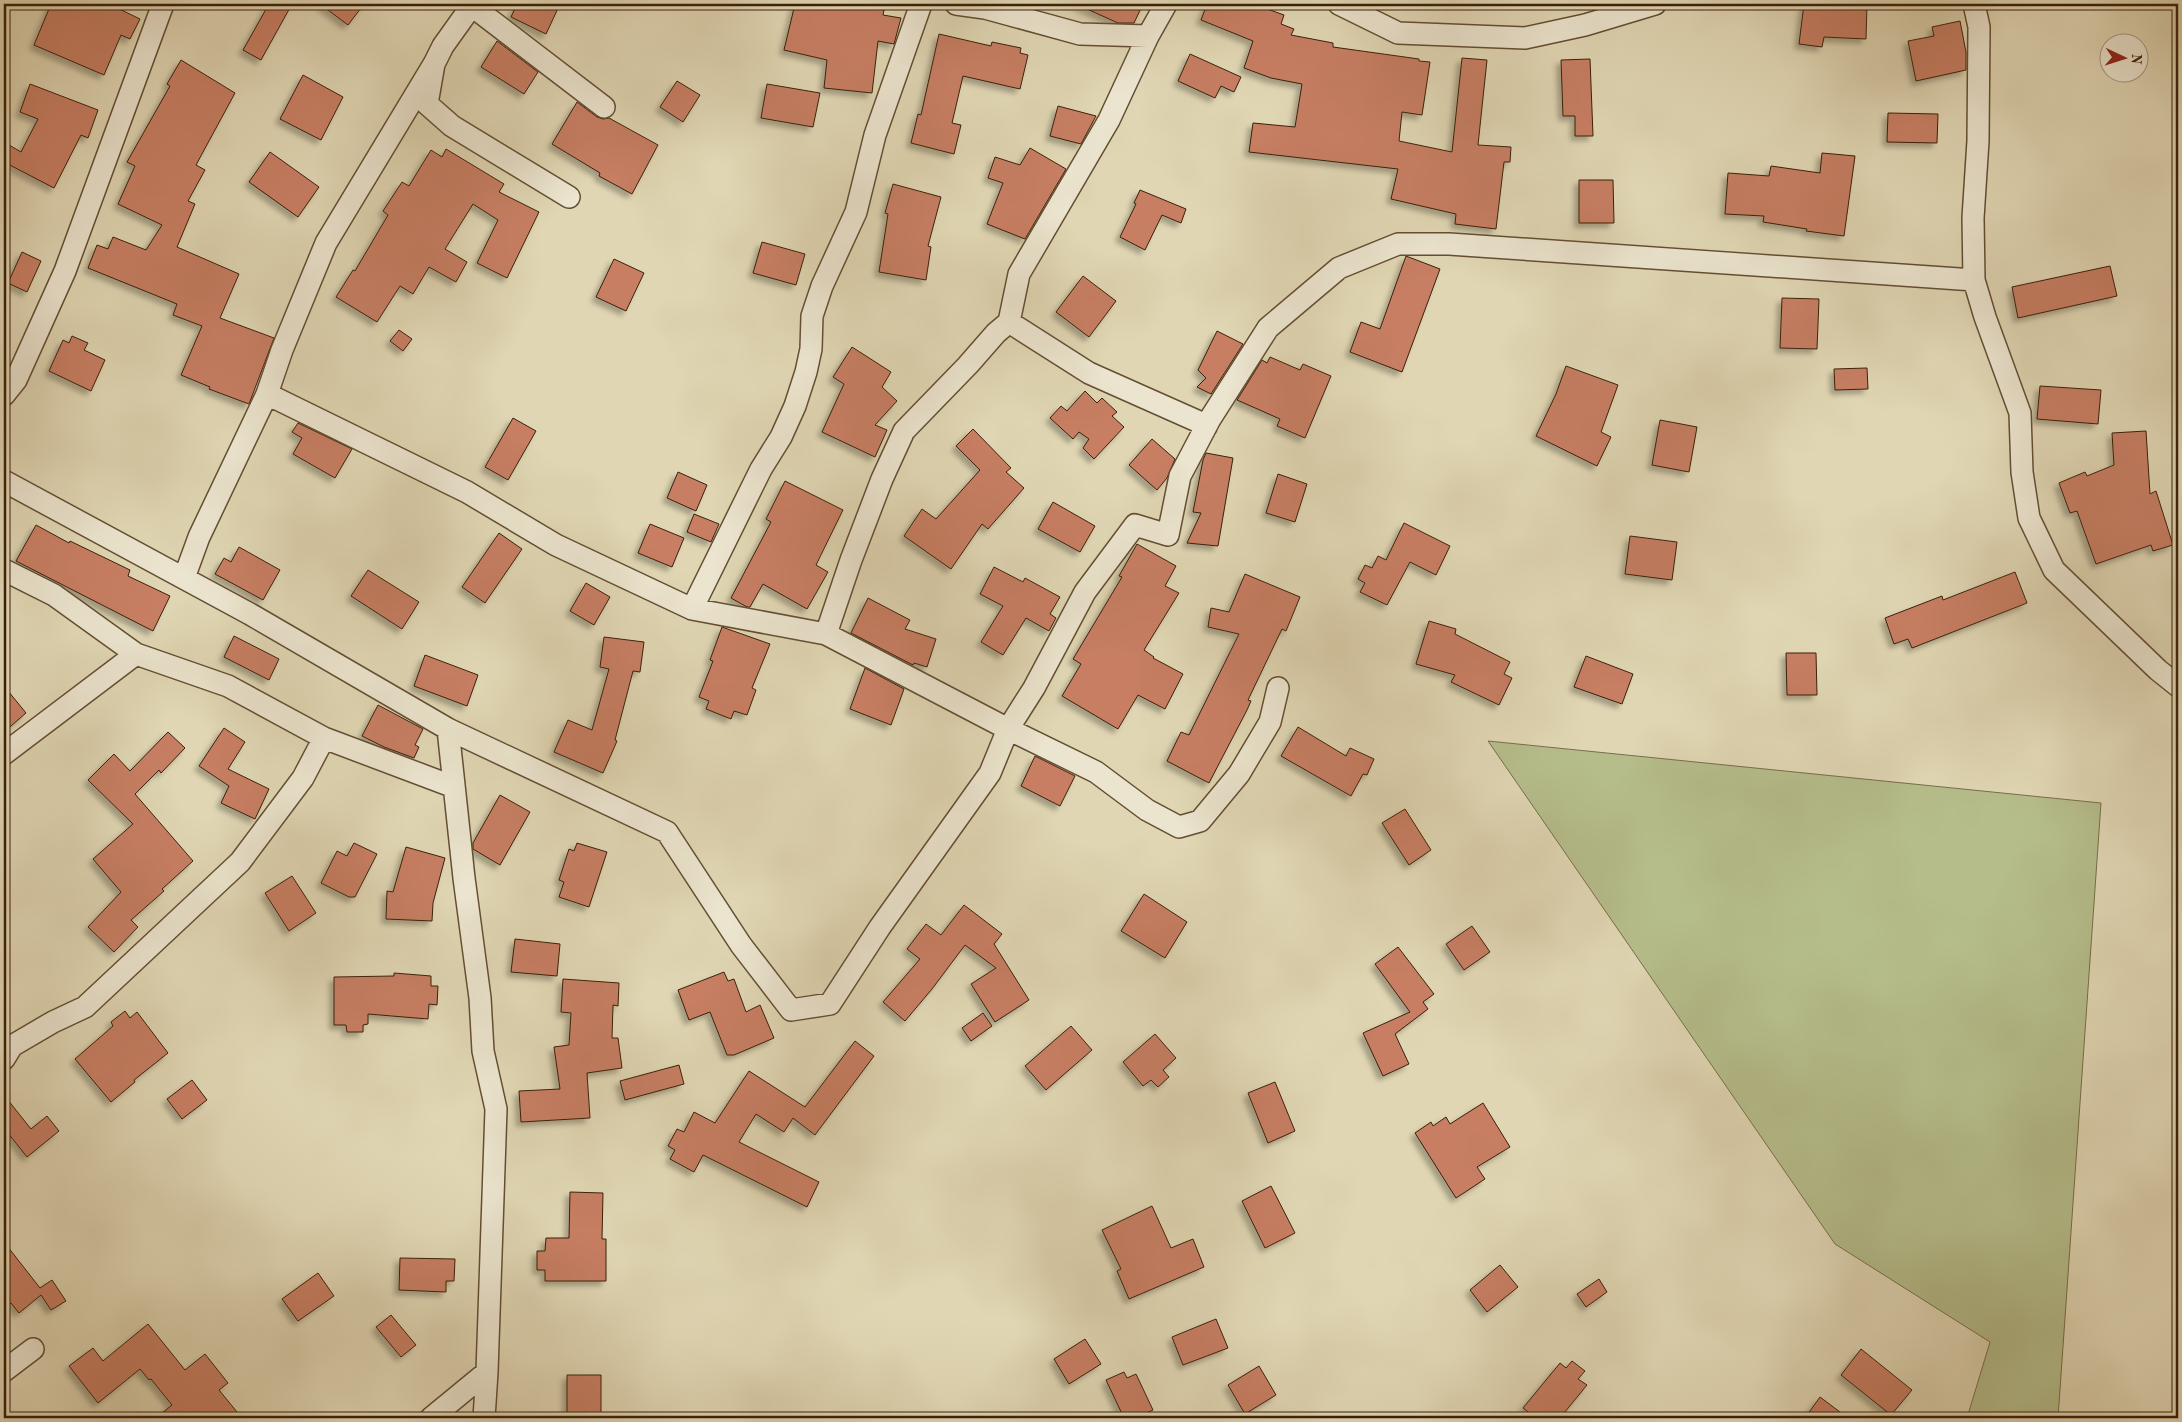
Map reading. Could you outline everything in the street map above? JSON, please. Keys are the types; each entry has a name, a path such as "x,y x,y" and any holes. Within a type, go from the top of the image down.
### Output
{"street":[{"path":"4,395 16,380 65,271 163,4"},
{"path":"692,609 761,469 781,437 795,406 811,349 812,316 822,286 856,212 875,135 920,4"},
{"path":"956,4 984,8 1080,34 1148,36"},
{"path":"826,634 872,506 904,430 968,365 996,333 1009,322 1018,274 1109,120 1148,36 1166,4"},
{"path":"1339,4 1398,33 1525,38 1585,25 1655,4"},
{"path":"1974,4 1979,27 1978,141 1973,218 1974,280 1985,317 2020,413 2022,472 2029,518 2054,570 2158,670 2178,686"},
{"path":"184,578 199,537 267,394 282,350 326,243 443,46 473,5 604,107"},
{"path":"434,64 427,104 452,126 569,198"},
{"path":"4,481 250,614 448,729 667,832 741,945 791,1010 830,1004 880,927 990,773 1008,729 1034,688 1086,592 1135,525 1168,535 1180,476 1206,427 1268,328 1339,268 1398,244 1449,244 1974,280"},
{"path":"1009,322 1089,373 1197,421 1206,427"},
{"path":"267,394 468,492 556,546 692,609 826,634 1008,729 1096,772 1147,810 1179,827 1200,821 1239,774 1270,722 1278,688"},
{"path":"4,570 54,595 136,654 228,686 324,738 454,787"},
{"path":"4,754 136,654"},
{"path":"448,729 480,998 483,1051 496,1109 484,1418"},
{"path":"4,1059 12,1046 53,1022 85,1007 240,862 303,778 324,738"},
{"path":"4,1370 33,1349"},
{"path":"431,1418 487,1372"}],"green space":[{"path":"1488,741 2101,803 2058,1418 1967,1418 1990,1342 1835,1244"}],"building":[{"path":"51,4 109,4 140,19 130,39 121,35 104,75 34,45"},
{"path":"269,4 292,4 261,60 243,50"},
{"path":"320,4 364,4 348,25"},
{"path":"517,4 560,4 546,34 511,17"},
{"path":"795,4 861,4 884,10 883,15 901,18 894,44 878,41 872,93 824,88 827,60 784,50"},
{"path":"1076,4 1143,4 1134,23 1118,23"},
{"path":"1207,4 1254,4 1284,15 1281,24 1294,29 1291,35 1333,43 1333,47 1430,62 1422,115 1402,112 1399,141 1452,152 1462,58 1487,60 1478,145 1511,147 1510,162 1504,162 1496,229 1455,224 1456,214 1391,199 1398,169 1249,152 1253,123 1295,127 1302,84 1271,78 1244,68 1253,41 1201,20"},
{"path":"1804,4 1867,4 1866,39 1824,37 1822,47 1799,44"},
{"path":"1960,21 1966,52 1966,70 1916,81 1908,41 1934,36 1932,27"},
{"path":"939,34 991,46 992,42 1021,48 1020,53 1028,55 1020,89 963,76 952,123 961,125 954,154 911,143 918,114 921,115"},
{"path":"497,41 538,72 524,94 481,67"},
{"path":"1190,54 1241,77 1234,92 1221,86 1215,98 1178,81"},
{"path":"1590,59 1593,136 1575,136 1575,116 1563,116 1561,60"},
{"path":"181,60 235,93 196,165 205,170 188,201 195,204 177,247 239,274 220,318 274,338 249,404 209,389 210,387 181,375 202,326 173,315 177,304 88,268 97,245 108,249 113,237 146,250 162,225 118,204 135,166 127,162 170,86 167,84"},
{"path":"303,75 343,97 321,140 280,119"},
{"path":"677,81 700,95 683,122 660,107"},
{"path":"30,84 98,110 88,138 81,135 54,188 4,162 4,142 21,152 38,119 20,112"},
{"path":"767,84 820,93 813,127 761,118"},
{"path":"577,102 597,117 609,118 658,145 632,194 599,176 600,173 552,144"},
{"path":"1058,106 1096,116 1081,144 1050,136"},
{"path":"1888,113 1938,114 1937,143 1887,142"},
{"path":"1030,148 1066,169 1025,239 987,224 1003,183 988,178 995,157 1020,165"},
{"path":"446,149 504,184 499,192 539,212 507,278 477,263 498,220 473,204 445,249 467,262 456,282 429,267 413,294 400,286 377,322 336,297 353,270 355,271 388,215 383,211 402,182 409,186 431,150 442,157"},
{"path":"270,152 319,187 298,217 249,182"},
{"path":"1822,153 1855,156 1844,236 1806,231 1807,229 1763,222 1764,216 1725,214 1728,173 1769,176 1771,166 1820,173"},
{"path":"1579,180 1613,180 1614,223 1579,223"},
{"path":"893,184 941,197 928,246 931,247 926,280 879,272 888,214 885,213"},
{"path":"1140,190 1186,209 1181,223 1162,215 1145,250 1120,237 1136,204 1134,203"},
{"path":"762,242 805,254 796,285 753,273"},
{"path":"22,252 41,261 27,292 8,283"},
{"path":"1406,256 1440,269 1402,372 1350,352 1361,322 1380,329"},
{"path":"614,259 644,273 626,311 596,297"},
{"path":"2110,266 2117,296 2018,318 2012,287"},
{"path":"1083,276 1116,301 1089,337 1056,312"},
{"path":"1782,298 1819,299 1817,349 1780,348"},
{"path":"399,330 412,339 403,351 390,341"},
{"path":"1217,331 1243,344 1211,394 1197,387 1206,378 1198,370"},
{"path":"72,336 88,343 84,350 105,360 91,391 49,371 63,340 69,343"},
{"path":"852,347 891,372 882,387 897,401 875,425 887,430 875,457 822,432 844,384 833,377"},
{"path":"1270,357 1300,370 1303,364 1331,376 1305,438 1277,426 1280,419 1237,400 1262,360 1267,363"},
{"path":"1566,366 1618,385 1601,432 1611,437 1597,466 1536,436 1556,394"},
{"path":"1867,368 1868,389 1835,390 1834,369"},
{"path":"2040,386 2101,390 2098,424 2037,419"},
{"path":"1085,391 1097,403 1102,398 1117,412 1112,416 1124,427 1094,459 1083,448 1089,439 1079,432 1073,439 1050,418 1061,406 1067,411"},
{"path":"513,418 536,431 508,480 485,467"},
{"path":"1660,420 1697,427 1689,472 1652,465"},
{"path":"298,423 352,449 335,478 293,454 302,438 292,432"},
{"path":"973,429 1011,468 1006,472 1024,488 988,529 982,524 951,569 904,536 922,509 936,519 980,470 956,446"},
{"path":"2146,431 2150,494 2156,491 2173,545 2153,551 2151,545 2096,564 2077,511 2070,513 2059,483 2085,472 2087,476 2114,465 2112,433"},
{"path":"1152,439 1175,459 1167,478 1157,490 1129,465"},
{"path":"1206,453 1233,458 1218,546 1187,543 1201,513 1193,512"},
{"path":"678,472 707,485 696,511 667,498"},
{"path":"1278,474 1307,484 1295,522 1266,513"},
{"path":"785,481 843,510 816,565 828,572 807,609 763,584 750,607 747,607 731,598 771,522 766,519"},
{"path":"1053,502 1095,526 1080,552 1038,529"},
{"path":"694,514 719,524 711,542 687,532"},
{"path":"1404,523 1450,546 1436,575 1410,562 1387,605 1360,592 1365,583 1358,579 1365,565 1372,568 1378,556 1386,560"},
{"path":"650,524 684,538 672,567 638,553"},
{"path":"36,525 69,543 70,541 130,570 128,576 170,596 153,631 16,561"},
{"path":"499,533 522,549 485,603 462,587"},
{"path":"1630,536 1677,542 1672,580 1625,574"},
{"path":"1137,544 1176,566 1165,586 1179,593 1144,650 1153,658 1183,674 1165,709 1138,695 1118,729 1062,696 1081,664 1073,659 1122,577 1119,576"},
{"path":"239,547 280,570 263,600 215,574 224,558 231,562"},
{"path":"994,567 1023,582 1025,578 1060,597 1050,614 1056,618 1049,631 1026,618 1003,655 981,642 1003,606 980,594"},
{"path":"368,570 419,602 402,629 351,596"},
{"path":"2015,572 2027,603 1912,648 1908,639 1894,644 1885,618 1942,596 1943,600"},
{"path":"1245,574 1300,597 1286,631 1282,629 1248,700 1251,701 1247,710 1209,783 1167,761 1181,732 1189,735 1239,634 1208,627 1211,608 1229,612"},
{"path":"586,583 610,597 594,625 570,611"},
{"path":"868,598 910,620 905,629 936,639 927,667 914,663 913,665 851,633"},
{"path":"1429,621 1456,629 1455,634 1510,662 1504,674 1512,678 1499,705 1451,682 1455,675 1416,664"},
{"path":"722,627 770,644 752,688 756,690 747,715 734,711 731,719 706,709 709,701 699,697 713,661 710,660"},
{"path":"234,636 279,659 269,680 224,657"},
{"path":"604,637 644,642 640,672 633,671 615,740 617,741 603,773 554,752 568,720 592,730 609,669 600,667"},
{"path":"1786,653 1816,653 1817,695 1787,695"},
{"path":"425,655 478,675 467,706 414,686"},
{"path":"1586,656 1633,674 1622,704 1574,687"},
{"path":"865,668 904,689 891,725 850,709"},
{"path":"4,686 26,713 4,732"},
{"path":"378,705 423,729 415,745 419,747 414,758 384,747 362,736"},
{"path":"1298,727 1346,756 1350,748 1374,759 1367,775 1363,774 1351,796 1281,756"},
{"path":"224,728 245,742 228,769 269,789 255,819 221,803 229,786 199,766"},
{"path":"168,732 185,748 161,773 159,770 135,794 193,861 162,889 164,891 131,920 138,927 114,952 88,927 121,892 93,859 133,824 88,780 114,754 130,771"},
{"path":"1035,756 1075,776 1060,806 1021,786"},
{"path":"500,795 530,812 500,865 473,849 473,843"},
{"path":"1405,809 1431,850 1409,865 1382,823"},
{"path":"354,843 377,854 355,897 349,897 321,883 337,851 347,856"},
{"path":"577,843 607,852 589,907 559,897 564,882 559,880 569,849 574,851"},
{"path":"406,847 445,858 433,903 432,921 386,919 387,891 393,892"},
{"path":"292,876 316,913 289,931 265,893"},
{"path":"1144,894 1187,922 1165,958 1121,931"},
{"path":"964,905 1002,934 994,944 1029,1000 995,1022 971,984 996,968 965,945 905,1021 883,1002 920,959 907,949 926,924 941,935"},
{"path":"1472,926 1490,952 1464,970 1446,944"},
{"path":"515,939 560,944 557,976 511,972"},
{"path":"1398,947 1434,994 1423,1002 1428,1009 1395,1034 1409,1064 1383,1076 1363,1033 1410,1012 1375,964"},
{"path":"724,972 728,981 734,979 746,1012 760,1005 774,1038 734,1055 727,1055 710,1012 689,1020 678,990"},
{"path":"394,973 431,976 431,986 438,986 437,1005 429,1004 428,1019 368,1014 368,1024 363,1025 363,1032 347,1032 346,1025 334,1025 334,977 394,976"},
{"path":"563,979 619,983 618,1006 613,1005 612,1038 618,1038 622,1068 587,1073 590,1118 521,1122 519,1091 560,1089 554,1047 569,1045 571,1013 561,1012"},
{"path":"125,1011 130,1018 137,1012 168,1053 134,1080 135,1082 111,1102 75,1059 113,1026 111,1022"},
{"path":"983,1013 992,1026 971,1041 962,1028"},
{"path":"1071,1026 1092,1050 1046,1090 1025,1066"},
{"path":"1155,1034 1176,1058 1163,1070 1169,1077 1158,1087 1151,1080 1143,1086 1123,1062"},
{"path":"855,1041 874,1056 815,1135 793,1118 784,1132 756,1114 739,1142 819,1182 807,1207 703,1155 694,1172 670,1159 675,1150 668,1146 677,1129 684,1132 694,1112 715,1123 749,1071 805,1107"},
{"path":"679,1065 684,1084 625,1100 620,1081"},
{"path":"192,1080 207,1100 182,1119 167,1099"},
{"path":"1275,1082 1295,1131 1268,1143 1248,1093"},
{"path":"4,1095 31,1129 47,1116 59,1131 27,1157 4,1128"},
{"path":"1483,1103 1510,1147 1477,1167 1485,1179 1456,1198 1415,1133 1431,1122 1433,1126 1446,1117 1450,1124"},
{"path":"1271,1186 1295,1233 1265,1248 1242,1201"},
{"path":"570,1192 603,1193 602,1239 606,1239 606,1281 545,1281 545,1270 537,1270 537,1251 545,1251 546,1238 569,1238"},
{"path":"1152,1206 1171,1248 1193,1239 1204,1267 1129,1299 1117,1271 1121,1269 1102,1230"},
{"path":"4,1242 40,1288 52,1280 66,1301 51,1310 41,1295 19,1313 11,1303 4,1309"},
{"path":"400,1258 455,1259 454,1281 446,1281 446,1292 399,1290"},
{"path":"1500,1265 1518,1287 1487,1312 1470,1290"},
{"path":"318,1273 334,1296 298,1321 282,1299"},
{"path":"1599,1279 1607,1292 1586,1307 1577,1294"},
{"path":"391,1315 416,1345 401,1357 376,1327"},
{"path":"1216,1319 1228,1348 1183,1365 1172,1337"},
{"path":"148,1324 185,1370 205,1354 228,1383 219,1390 242,1418 156,1418 172,1405 151,1379 149,1380 140,1369 98,1403 69,1366 93,1348 103,1361"},
{"path":"1085,1339 1101,1364 1069,1384 1054,1359"},
{"path":"1861,1349 1912,1390 1891,1415 1841,1375"},
{"path":"1572,1361 1585,1371 1578,1379 1587,1385 1560,1418 1536,1418 1523,1408 1560,1363 1566,1368"},
{"path":"1259,1366 1276,1395 1245,1414 1228,1385"},
{"path":"1124,1372 1127,1378 1136,1374 1153,1410 1136,1418 1124,1418 1106,1380"},
{"path":"567,1375 601,1375 601,1418 567,1418"},
{"path":"1820,1397 1848,1418 1805,1418"}]}
